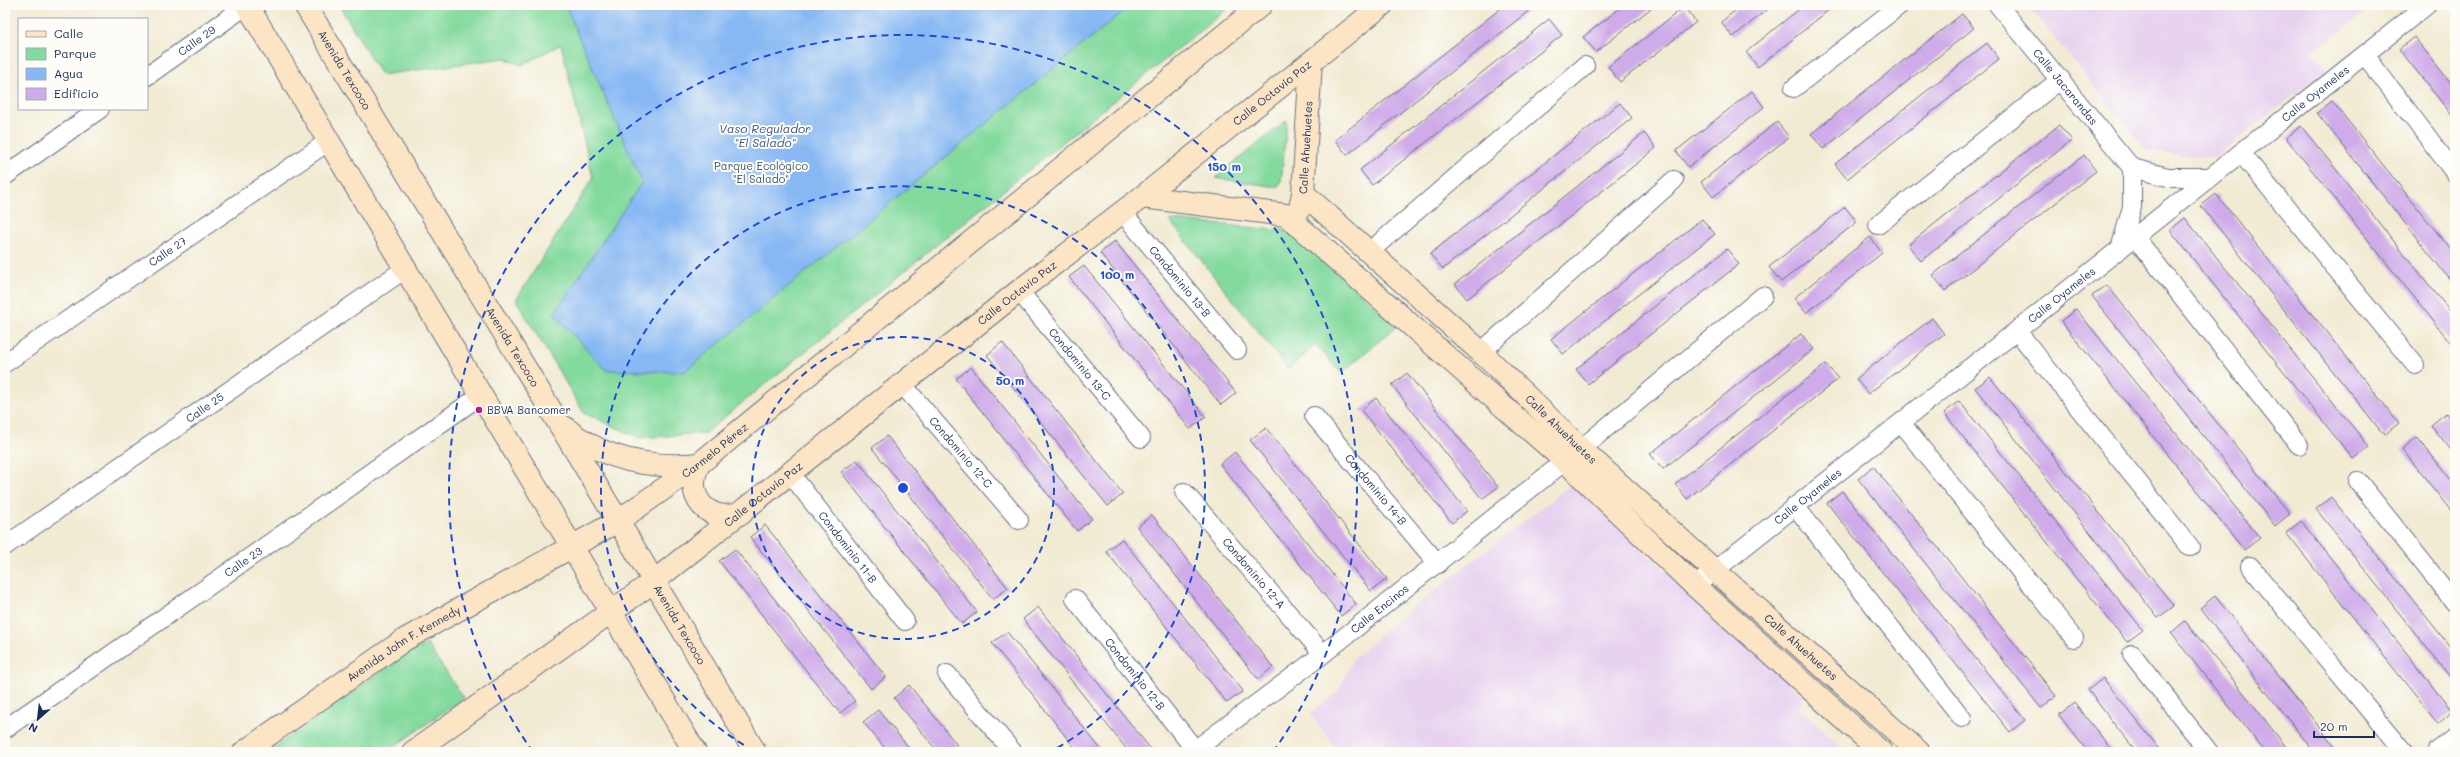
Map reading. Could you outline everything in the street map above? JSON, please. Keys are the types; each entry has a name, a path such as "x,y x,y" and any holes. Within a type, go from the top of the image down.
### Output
{"street":[{"path":"247,5 612,613 690,750"},
{"name":"Calle 29","path":"148,75 247,5"},
{"name":"Avenida Texcoco","path":"305,5 618,521 755,752"},
{"name":"Carmelo Pérez","path":"571,547 618,521 700,464 1260,5"},
{"name":"Calle Octavio Paz","path":"653,582 742,513 1019,291 1122,213 1382,5"},
{"path":"1794,88 1900,5"},
{"name":"Calle Jacarandas","path":"1998,5 2061,79 2132,168"},
{"name":"Calle Oyameles","path":"1695,586 2427,5"},
{"path":"2365,55 2455,173"},
{"name":"Calle Ahuehuetes","path":"1311,62 1303,193 1481,352 1573,455 1695,586 1881,752"},
{"path":"1369,252 1585,66"},
{"path":"1878,225 2061,79"},
{"path":"5,176 99,110"},
{"name":"Calle 27","path":"5,363 330,141"},
{"path":"2241,153 2415,364"},
{"path":"2120,249 2132,207 2132,168 2168,177 2210,177"},
{"path":"1481,352 1674,180"},
{"path":"1142,197 1286,215 1298,210 1303,193"},
{"name":"Condominio 13-B","path":"1122,213 1237,350"},
{"name":"Calle Ahuehuetes","path":"1286,215 1573,455 1714,570 1919,752"},
{"path":"2135,237 2299,445"},
{"name":"Calle 25","path":"5,546 405,269"},
{"name":"Condominio 13-C","path":"1019,291 1141,438"},
{"name":"Calle Encinos","path":"1195,751 1438,564 1573,455 1763,296"},
{"path":"2017,331 2190,547"},
{"name":"Condominio 12-C","path":"902,384 1019,520"},
{"name":"Calle 23","path":"5,729 481,394"},
{"name":"Condominio 14-B","path":"1314,416 1438,564"},
{"path":"556,420 585,442 617,457 658,466 700,464 694,480 696,496 700,503 715,515 733,516 742,513"},
{"path":"1901,423 2074,638"},
{"name":"Condominio 11-B","path":"790,473 905,622"},
{"path":"2358,481 2455,603"},
{"name":"Condominio 12-A","path":"1184,492 1323,654"},
{"path":"1795,506 1962,718"},
{"name":"Avenida John F. Kennedy","path":"244,752 404,640 571,547"},
{"path":"2250,566 2404,752"},
{"path":"413,752 612,613 653,582"},
{"name":"Condominio 12-B","path":"1075,599 1195,751"},
{"path":"2132,654 2209,752"},
{"path":"947,674 1013,752"},
{"path":"2436,752 2455,737"}],"shaded area":[{"path":"2028,5 2375,5 2313,52 2327,69 2214,158 2147,151"},
{"path":"1572,484 1804,697 1799,708 1846,752 1340,752 1310,714 1338,692 1354,658 1401,617"}],"green space":[{"name":"Vaso Regulador \"El Salado\"","path":"339,5 1232,5 705,433 640,438 584,413 516,300 593,178 561,44 522,65 504,58 381,75"},
{"path":"1287,120 1281,183 1277,187 1215,178"},
{"path":"1169,220 1291,231 1397,326 1341,373 1316,345 1288,369"},
{"path":"427,644 464,698 386,752 268,752 407,653"}],"water":[{"name":"Vaso Regulador \"El Salado\"","path":"565,5 1131,5 684,372 606,370 554,314 642,182"}],"building":[{"path":"1505,5 1536,5 1347,155 1335,140"},
{"path":"1624,5 1655,5 1596,52 1583,37"},
{"path":"1742,5 1773,5 1733,37 1721,22"},
{"path":"1804,5 1835,5 1758,67 1746,52"},
{"path":"1684,7 1696,22 1620,82 1608,67"},
{"path":"1962,14 1974,28 1823,149 1811,134"},
{"path":"1549,19 1562,35 1372,185 1360,170"},
{"path":"2414,37 2455,88 2455,119 2399,49"},
{"path":"1987,43 1999,59 1847,179 1835,164"},
{"path":"1752,91 1764,107 1688,167 1676,151"},
{"path":"2332,101 2455,255 2455,286 2317,113"},
{"path":"1620,103 1632,118 1443,269 1430,254"},
{"path":"1777,122 1789,137 1713,197 1701,182"},
{"path":"2059,125 2072,140 1921,261 1908,245"},
{"path":"2301,126 2455,317 2455,348 2286,138"},
{"path":"1644,133 1656,148 1467,299 1455,284"},
{"path":"2084,155 2096,171 1945,291 1933,275"},
{"path":"2216,194 2399,423 2384,435 2201,206"},
{"path":"1845,207 1857,222 1781,282 1769,267"},
{"path":"2185,218 2369,447 2353,459 2170,230"},
{"path":"1702,219 1715,234 1563,354 1551,339"},
{"path":"1870,237 1882,253 1806,313 1794,298"},
{"path":"1115,241 1236,393 1221,405 1100,253"},
{"path":"1727,249 1739,264 1588,384 1576,369"},
{"path":"1084,266 1206,417 1190,429 1069,277"},
{"path":"2107,285 2290,514 2275,526 2092,296"},
{"path":"2076,309 2260,538 2244,550 2061,321"},
{"path":"1932,318 1944,334 1868,394 1856,379"},
{"path":"1801,334 1814,349 1663,469 1650,454"},
{"path":"1002,342 1123,494 1108,506 987,355"},
{"path":"1826,364 1838,379 1687,499 1675,484"},
{"path":"971,367 1092,519 1077,531 956,379"},
{"path":"1407,373 1498,487 1482,499 1392,385"},
{"path":"1990,377 2174,606 2158,618 1975,388"},
{"path":"1376,398 1467,511 1452,523 1361,410"},
{"path":"1959,401 2143,630 2127,642 1944,413"},
{"path":"2446,413 2455,424 2455,455 2431,425"},
{"path":"1266,428 1387,579 1371,591 1250,440"},
{"path":"887,436 1008,588 993,599 872,448"},
{"path":"2417,437 2455,485 2455,516 2402,449"},
{"path":"1235,452 1356,604 1341,616 1220,464"},
{"path":"857,460 977,612 962,624 841,472"},
{"path":"1873,466 2056,696 2041,708 1858,479"},
{"path":"1842,491 2025,720 2010,732 1827,503"},
{"path":"2331,497 2455,653 2455,683 2316,509"},
{"path":"1152,515 1273,667 1258,679 1137,527"},
{"path":"2301,521 2453,711 2438,724 2286,533"},
{"path":"765,525 886,677 871,689 750,537"},
{"path":"1122,539 1243,691 1227,703 1106,551"},
{"path":"735,549 855,701 840,713 719,561"},
{"path":"2215,596 2339,752 2314,752 2200,608"},
{"path":"1038,607 1153,752 1129,752 1083,695 1023,619"},
{"path":"2185,621 2290,752 2265,752 2171,633"},
{"path":"1007,632 1103,752 1078,752 992,643"},
{"path":"2103,678 2162,752 2137,752 2118,729 2088,690"},
{"path":"909,685 962,752 938,752 894,698"},
{"path":"2074,703 2113,752 2088,752 2059,715"},
{"path":"878,710 912,752 888,752 863,722"}],"place":[{"name":"BBVA Bancomer","path":"479,410"}],"park label":[{"name":"Parque Ecológico \"El Salado\"","path":"761,172"}]}
